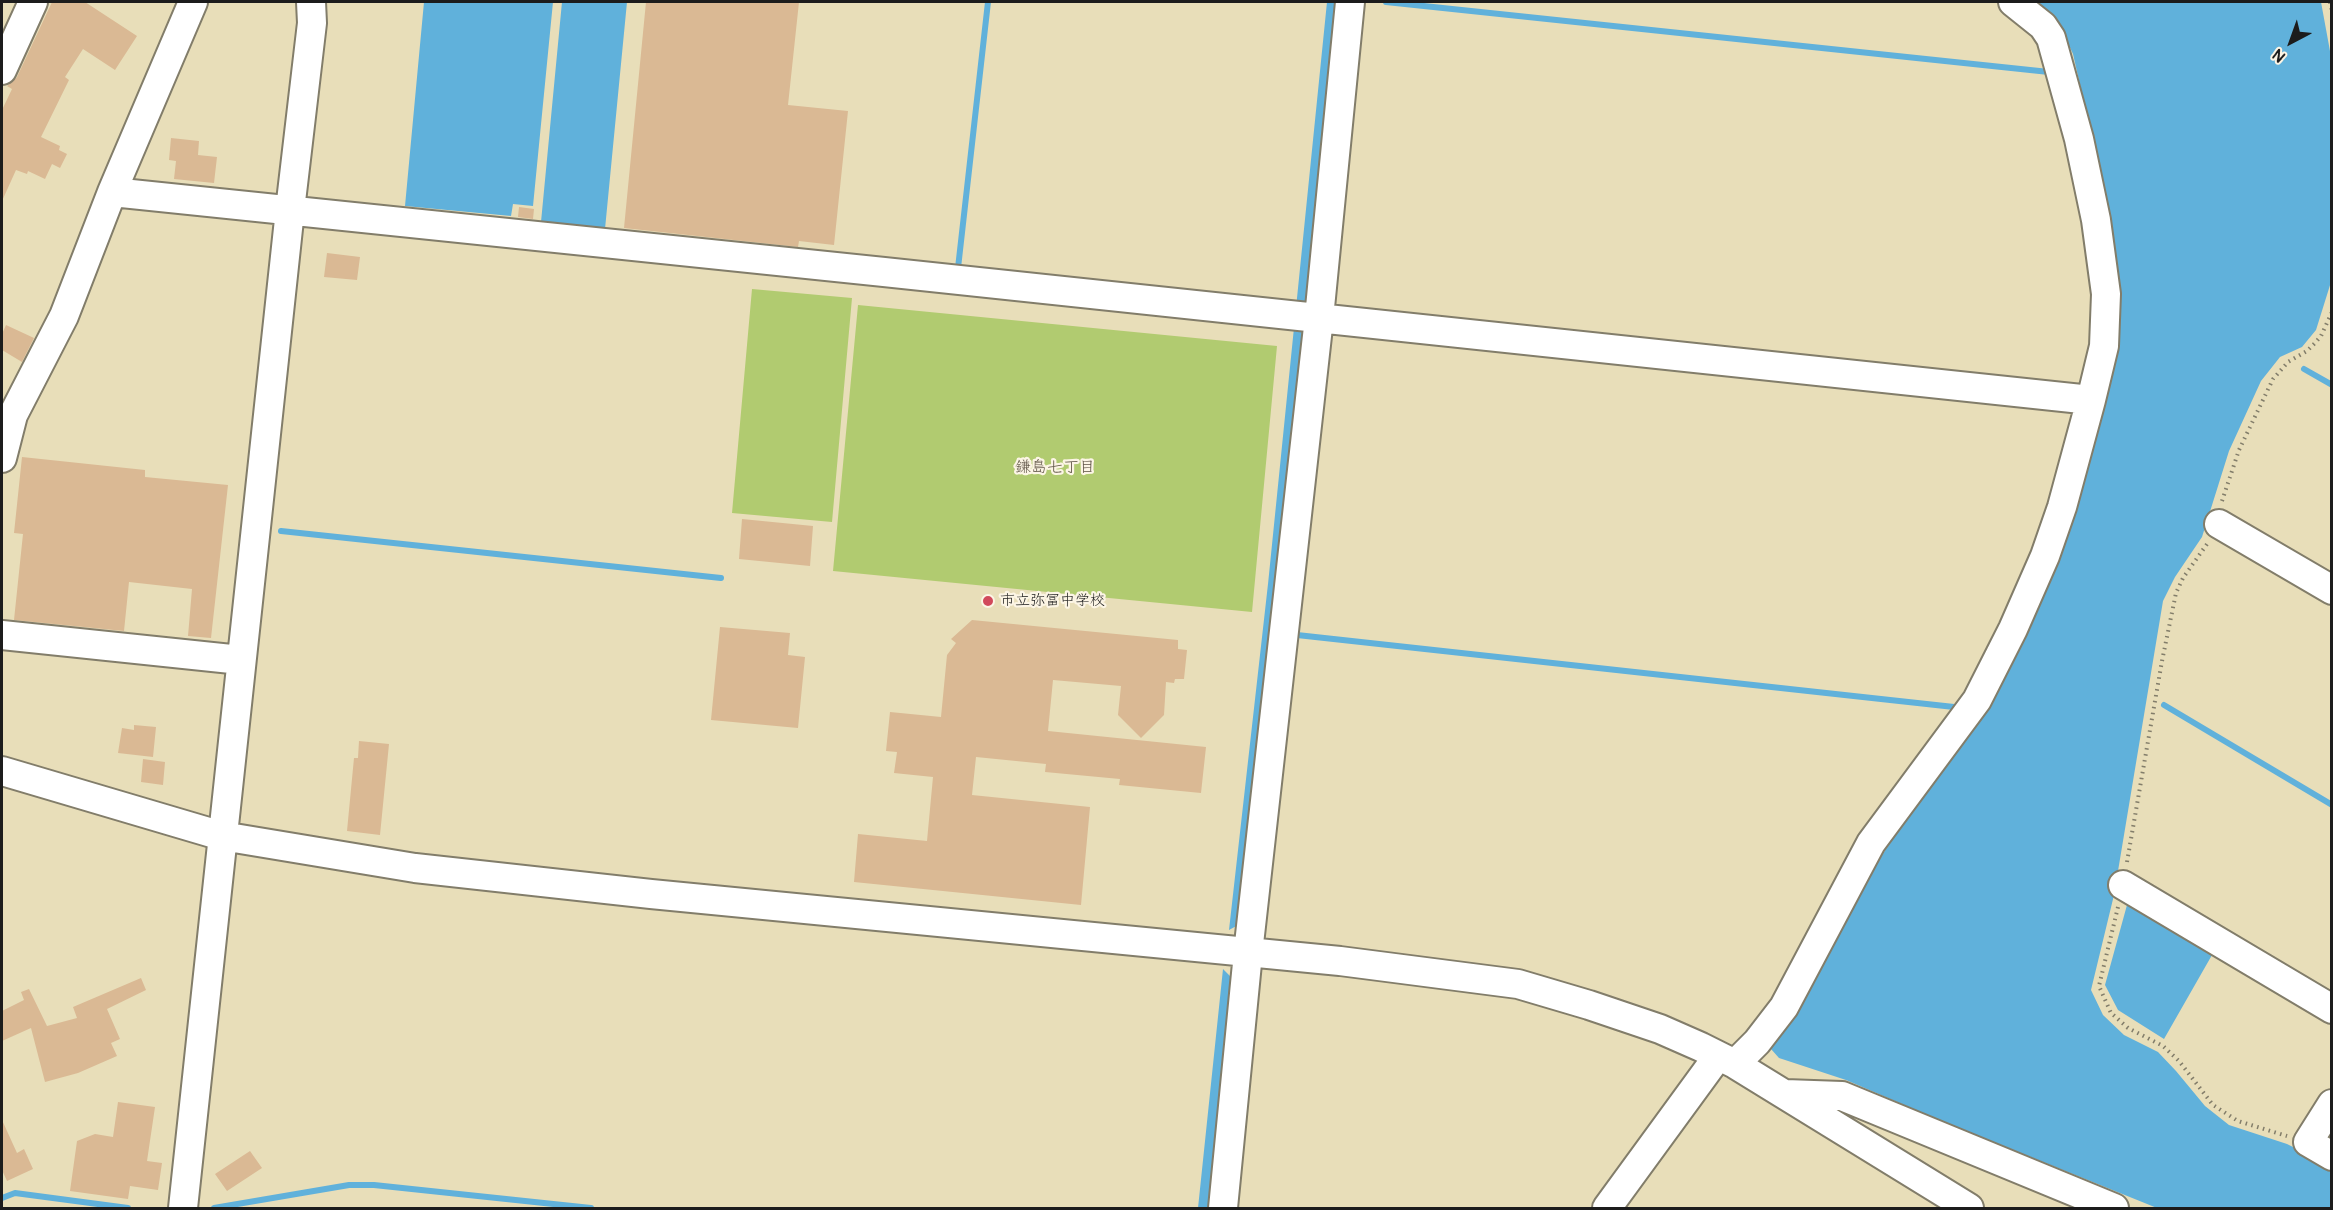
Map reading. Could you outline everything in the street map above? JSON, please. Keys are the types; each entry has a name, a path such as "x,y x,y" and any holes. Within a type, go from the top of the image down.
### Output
{"street":[{"path":"2,459 13,415 64,316 112,192 193,2"},
{"path":"183,1209 312,23 311,2"},
{"path":"1223,1209 1306,317 1350,2"},
{"path":"1607,1209 1727,1060 1757,1042 1784,1007 1871,843 1977,700 2013,629 2045,556 2062,507 2104,346 2106,294 2093,208 2079,139 2051,38 2043,26 2013,2"},
{"path":"2,70 22,6"},
{"path":"112,192 2091,400"},
{"path":"2218,524 2331,590"},
{"path":"2,635 241,660"},
{"path":"2,771 222,836 427,869 651,894 1340,961 1518,984 1660,1029 1727,1060 1969,1209"},
{"path":"2123,885 2331,1008"},
{"path":"1783,1094 1842,1096 2114,1209"},
{"path":"2320,1149 2331,1104"}],"path":[{"path":"2330,2 2331,11"},
{"path":"2320,1149 2238,1121 2213,1105 2179,1061 2163,1046 2128,1028 2111,1013 2099,986 2123,885 2176,593 2183,578 2218,524 2219,508 2239,450 2273,379 2288,362 2307,351 2315,343 2321,336 2331,312"}],"green space":[{"path":"752,289 852,298 832,522 732,513"},
{"path":"858,305 1277,346 1252,612 833,571"}],"water":[{"path":"424,2 553,2 533,206 513,204 511,216 405,206"},
{"path":"562,2 627,2 605,229 541,222"},
{"path":"1327,2 1341,2 1240,924 1229,930 1268,584"},
{"path":"2033,2 2321,2 2332,62 2331,282 2316,330 2302,347 2280,357 2261,381 2229,451 2202,537 2175,577 2163,601 2114,895 2091,990 2103,1015 2124,1035 2158,1052 2205,1106 2229,1125 2287,1144 2331,1166 2331,1208 2157,1208 1846,1080 1779,1058 1771,1049 1810,987 1861,888 1909,813 1993,697 2056,566 2095,438 2117,353 2117,265 2073,54 2065,37"},
{"path":"2127,905 2212,955 2164,1039 2118,1010 2105,985"},
{"path":"1223,969 1235,981 1211,1208 1198,1208"}],"building":[{"path":"52,2 85,2 137,36 115,70 83,49 65,77 69,80 41,137 60,146 59,150 67,154 60,168 52,164 45,179 28,171 27,174 16,170 2,201 2,110 12,89 7,86 17,77"},
{"path":"646,2 799,2 788,105 848,111 834,245 799,241 798,247 624,228"},
{"path":"171,138 199,141 198,155 217,157 214,183 174,179 176,161 169,160"},
{"path":"519,207 534,209 533,219 518,217"},
{"path":"327,253 360,257 357,280 324,277"},
{"path":"6,325 34,338 22,362 2,350 2,334"},
{"path":"22,457 145,470 145,477 228,485 211,638 188,636 192,589 129,582 124,631 14,620 23,534 14,533"},
{"path":"742,519 813,526 810,566 739,559"},
{"path":"972,620 1178,640 1178,649 1187,650 1184,679 1175,679 1174,683 1166,682 1164,715 1141,738 1118,715 1121,686 1053,680 1048,731 1206,747 1201,793 1119,785 1120,779 1045,772 1046,764 976,757 972,795 1090,807 1081,905 854,882 858,834 927,841 933,777 894,773 897,752 886,751 890,712 941,717 947,655 956,643 951,639"},
{"path":"720,627 790,633 788,655 805,657 798,728 711,720"},
{"path":"134,725 156,727 153,757 118,753 122,728 134,730"},
{"path":"359,741 389,744 380,835 347,831 354,758 358,758"},
{"path":"143,759 165,762 163,785 141,782"},
{"path":"141,978 146,990 107,1009 120,1039 111,1043 117,1056 78,1073 45,1082 31,1028 2,1041 2,1011 24,1000 21,992 29,989 47,1026 77,1018 73,1007"},
{"path":"118,1102 155,1107 147,1161 162,1163 158,1190 130,1186 128,1199 70,1191 77,1141 95,1134 113,1137"},
{"path":"2,1120 17,1153 24,1149 33,1169 7,1181 2,1170"},
{"path":"250,1151 262,1168 227,1191 215,1174"}],"waterway":[{"path":"958,268 988,2"},
{"path":"1386,2 2049,72"},
{"path":"2304,369 2332,385"},
{"path":"281,531 721,578"},
{"path":"1297,635 1954,707 1957,712"},
{"path":"2164,705 2332,805"},
{"path":"214,1208 349,1185 374,1185 591,1208"},
{"path":"2,1198 15,1193 128,1208"}],"place":[{"name":"市立弥冨中学校","path":"988,601"}],"district":[{"name":"鎌島七丁目","path":"1055,468"}]}
